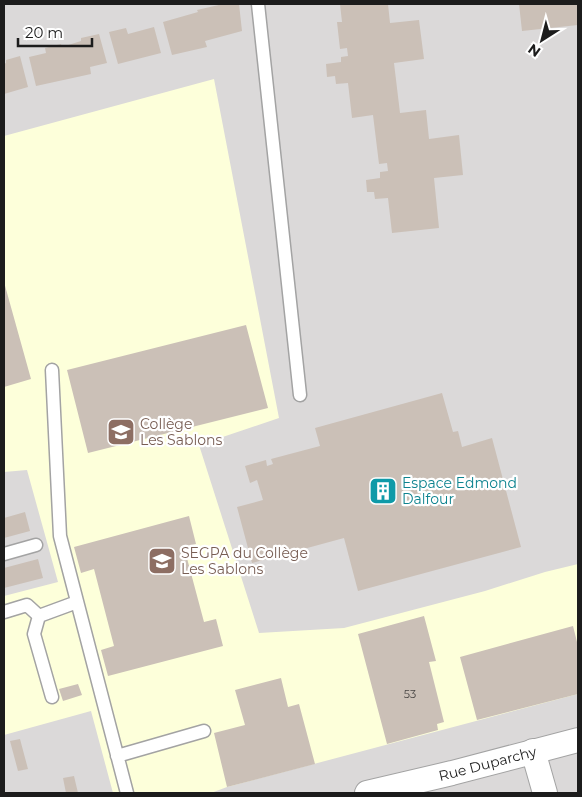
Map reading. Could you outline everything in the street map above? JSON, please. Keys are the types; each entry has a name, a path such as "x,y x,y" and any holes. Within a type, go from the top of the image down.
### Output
{"street":[{"name":"Rue Duparchy","path":"367,793 578,740"},
{"path":"533,751 545,793"}],"lane":[{"path":"258,4 300,395"},
{"path":"52,370 60,536 127,793"},
{"path":"4,554 36,545"},
{"path":"39,616 78,602"},
{"path":"4,612 27,605 39,616"},
{"path":"39,616 34,634 52,697"},
{"path":"117,756 204,731"}],"shaded area":[{"path":"4,4 578,4 578,793 4,793"},
{"name":"Collège Les Sablons","path":"214,79 279,418 199,445 259,633 344,628 485,591 545,572 578,564 578,694 227,787 211,793 113,793 91,711 4,735 4,596 58,582 27,470 4,472 4,136"}],"building":[{"path":"223,4 239,4 242,31 205,41 207,47 172,55 163,22 198,12 197,10"},
{"path":"340,4 388,4 390,23 419,20 424,59 394,63 400,113 426,110 429,139 459,135 463,175 434,178 439,228 392,233 388,198 375,199 374,192 367,192 366,180 380,178 380,172 388,171 387,163 379,164 373,115 352,118 348,83 336,84 335,76 327,77 326,64 341,62 341,57 348,56 347,48 340,49 337,22 342,22"},
{"path":"519,4 578,4 578,25 522,31"},
{"path":"154,27 161,53 118,64 109,32 126,28 128,34"},
{"path":"99,34 107,63 90,67 91,74 36,86 29,57 46,53 45,48 61,44 62,47 81,41 81,38"},
{"path":"20,56 28,87 4,94 4,64 6,60"},
{"path":"4,282 31,379 4,387"},
{"path":"246,325 268,408 88,453 67,370"},
{"name":"Espace Edmond Dalfour","path":"442,393 453,432 458,431 462,447 492,438 521,547 358,591 344,538 252,563 237,507 263,500 257,480 250,483 245,466 266,460 267,466 273,464 271,459 320,446 315,428"},
{"path":"25,512 30,531 4,538 4,518"},
{"path":"189,516 196,544 184,547 204,622 216,619 223,646 108,676 101,650 114,646 94,569 81,573 74,547"},
{"path":"38,559 43,578 4,588 4,568"},
{"path":"424,616 436,661 429,662 444,722 437,724 438,730 387,744 358,634"},
{"path":"573,626 578,646 578,694 477,720 460,657"},
{"path":"281,678 288,707 299,704 315,764 227,787 214,733 245,725 235,690"},
{"path":"78,684 82,695 63,701 59,689"},
{"path":"20,739 28,769 18,771 10,741"},
{"path":"74,776 78,793 66,793 63,778"}],"place":[{"name":"Collège Les Sablons","path":"121,432"},
{"name":"Espace Edmond Dalfour","path":"383,491"},
{"name":"SEGPA du Collège Les Sablons","path":"162,561"}]}
